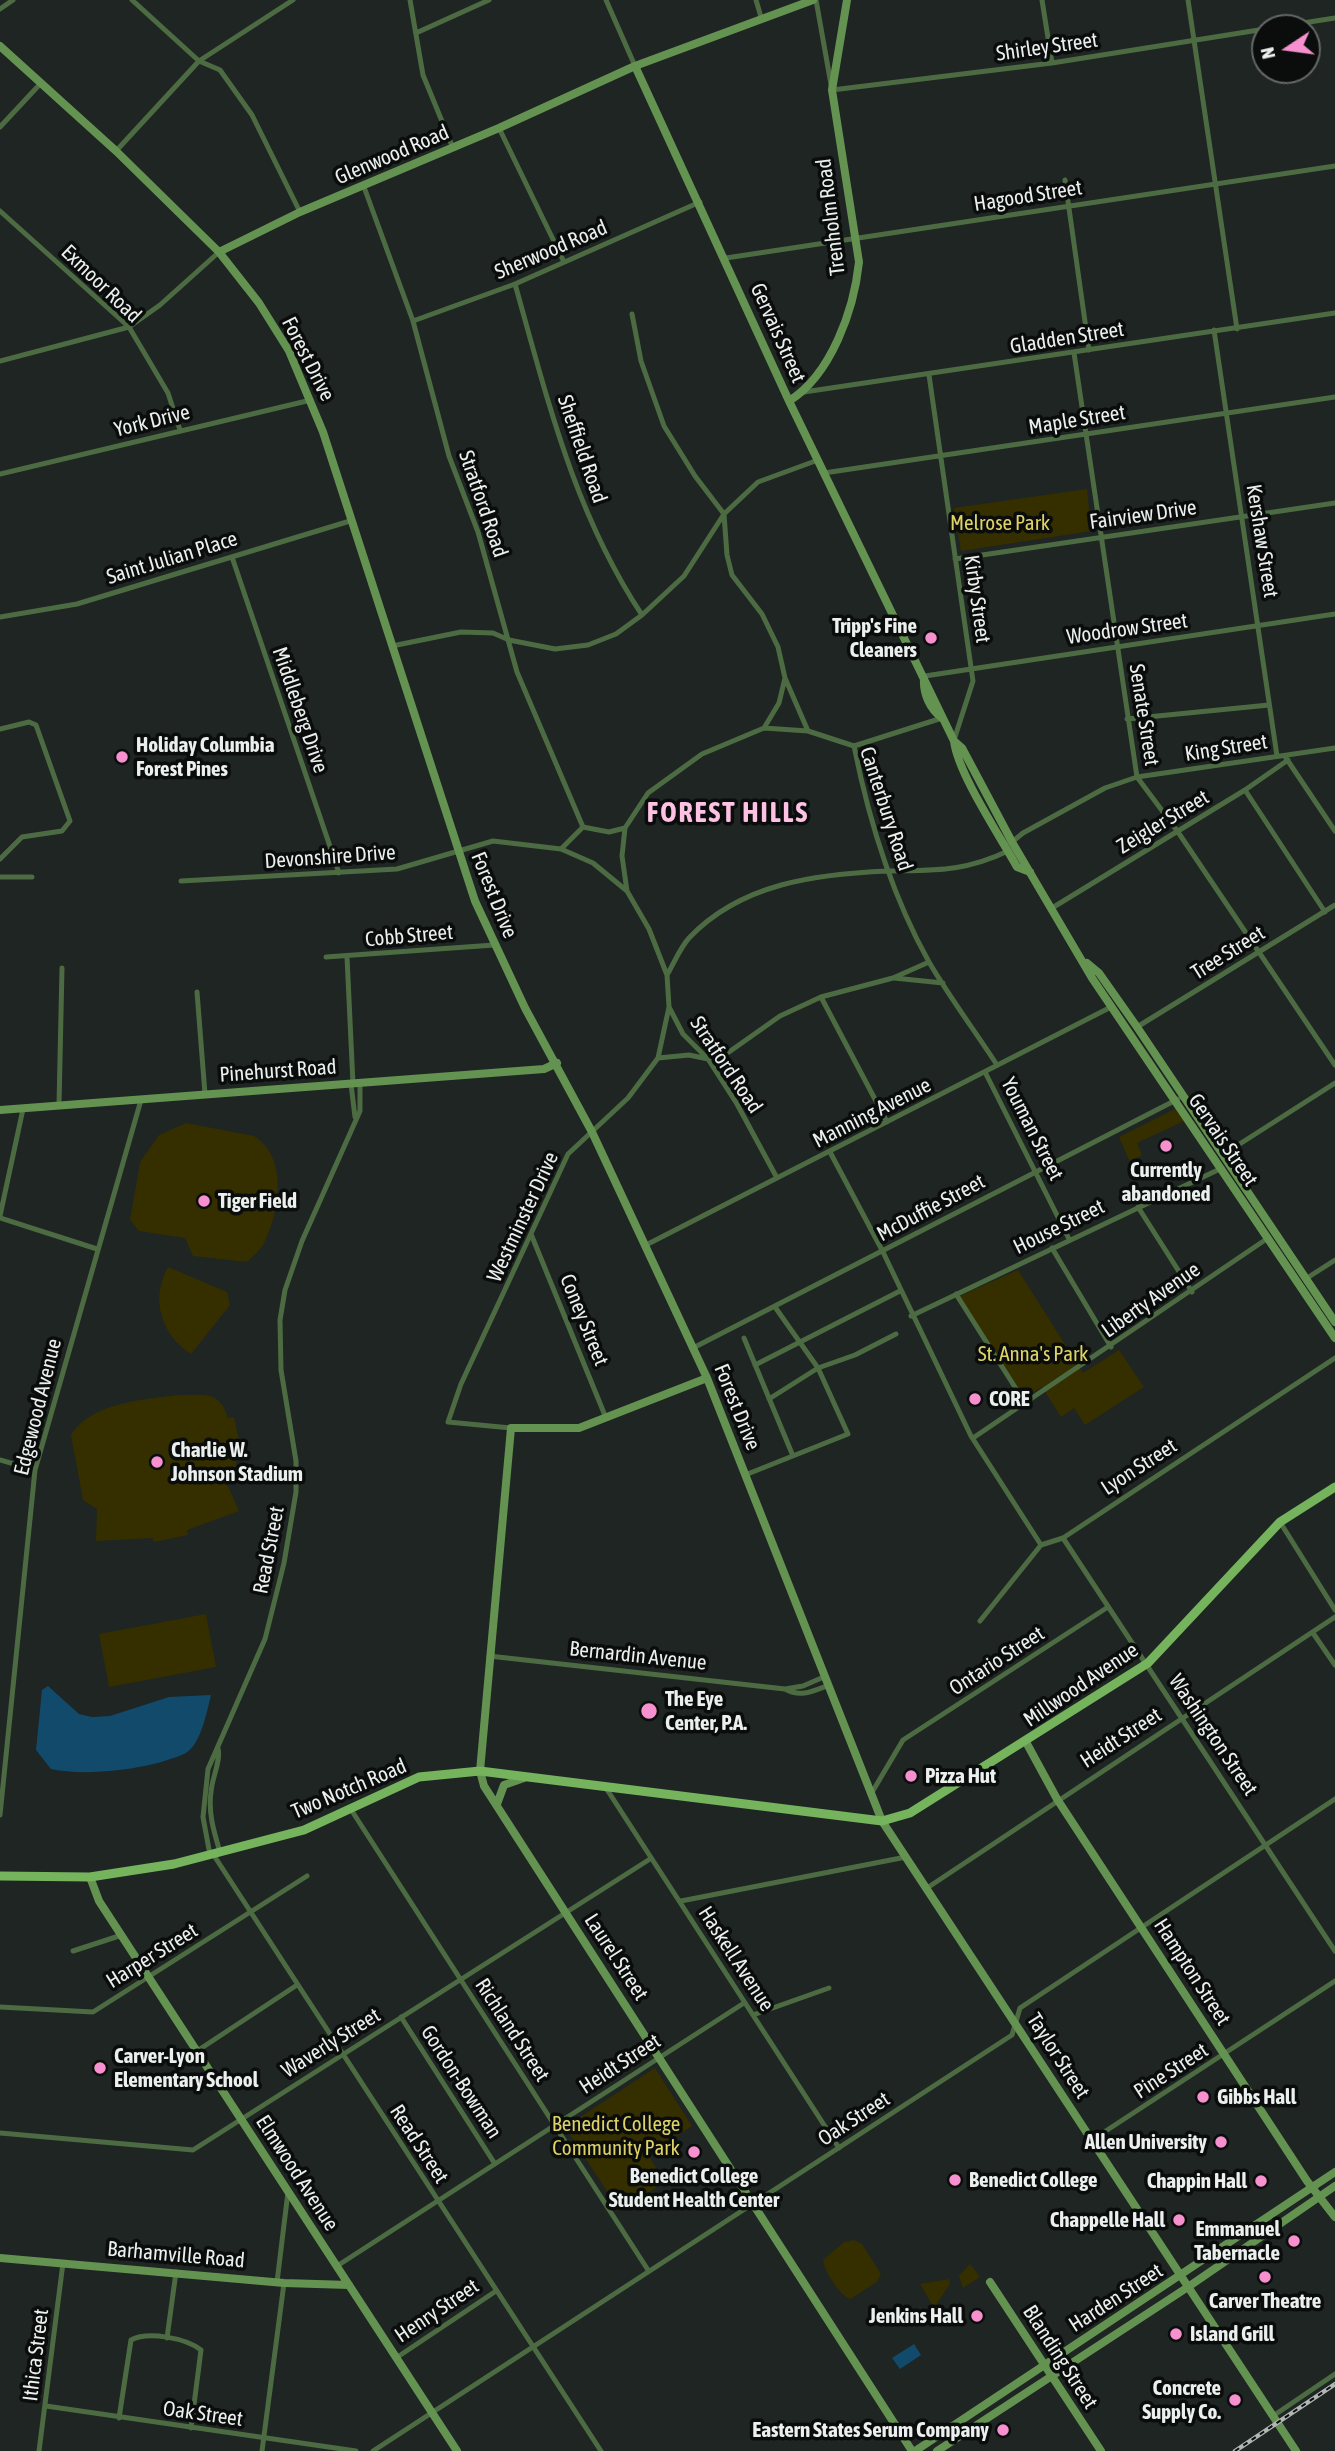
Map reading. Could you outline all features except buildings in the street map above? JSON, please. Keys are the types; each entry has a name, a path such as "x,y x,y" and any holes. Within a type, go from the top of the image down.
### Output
{"main road":[{"name":"Glenwood Road","path":"219,252 300,212 364,187 635,66 761,17 815,0"},
{"name":"Trenholm Road","path":"789,401 804,392 845,330 856,288 859,262 832,90 847,0"},
{"name":"Forest Drive","path":"0,46 116,151 219,252 259,303 289,351 311,400 458,853 494,945 592,1132 707,1378 882,1821"},
{"name":"Gervais Street","path":"635,66 726,258 789,401 925,676 942,718 954,741 962,748 1010,847 1030,872 1111,1007 1224,1154 1335,1338"},
{"name":"Gervais Street","path":"1085,961 1099,973 1137,1027 1222,1168 1307,1278 1335,1322"},
{"name":"Pinehurst Road","path":"0,1110 544,1069 557,1063"},
{"path":"480,1771 511,1428 571,1429 707,1378"},
{"name":"Millwood Avenue","path":"882,1821 910,1814 1147,1663 1280,1522 1335,1486"},
{"name":"Hampton Street","path":"1026,1742 1057,1799 1312,2187 1335,2217"},
{"name":"Two Notch Road","path":"0,1876 90,1877 215,1854 303,1830 419,1777 480,1771 882,1821"},
{"name":"Laurel Street","path":"480,1771 485,1786 498,1807 660,2058 751,2206 913,2451"},
{"path":"498,1807 497,1797 504,1785 530,1778"},
{"name":"Taylor Street","path":"882,1821 1296,2451"},
{"name":"Elmwood Avenue","path":"90,1877 99,1901 457,2451"},
{"name":"Harden Street","path":"913,2451 1335,2172"},
{"name":"Harden Street","path":"937,2451 1188,2287 1335,2186"},
{"name":"Barhamville Road","path":"0,2258 280,2283 349,2285"},
{"name":"Blanding Street","path":"990,2282 1101,2451"}],"street":[{"path":"0,9 13,0"},
{"path":"132,0 199,61 220,70 253,116 300,212"},
{"path":"116,151 199,61 293,0"},
{"path":"410,0 423,75 453,148"},
{"path":"416,33 489,0"},
{"name":"Gervais Street","path":"606,0 635,66"},
{"path":"756,0 761,17"},
{"name":"Trenholm Road","path":"815,0 832,90"},
{"path":"1042,0 1052,63"},
{"path":"1188,0 1237,328"},
{"name":"Shirley Street","path":"832,90 1052,63 1251,31"},
{"path":"0,127 41,83"},
{"path":"499,128 564,262"},
{"name":"Hagood Street","path":"726,258 855,240 1069,204 1217,185 1335,166"},
{"path":"1065,180 1089,350"},
{"name":"Stratford Road","path":"364,187 414,321 449,456 478,532 532,711 583,827"},
{"name":"Sherwood Road","path":"414,321 515,284 700,202"},
{"name":"Exmoor Road","path":"0,211 129,327 168,393 180,430"},
{"name":"Glenwood Road","path":"0,361 129,327 160,306 219,252"},
{"name":"Sheffield Road","path":"515,284 562,450 611,568 642,615"},
{"name":"Gladden Street","path":"804,392 1335,313"},
{"path":"627,891 622,856 625,828 648,793 702,754 764,728 808,731 785,678 778,647 762,614 732,575 727,555 724,514 695,476 664,426 641,361 632,314"},
{"name":"Kershaw Street","path":"1214,330 1269,705 1283,757"},
{"name":"Senate Street","path":"1074,353 1099,538 1137,777 1178,832 1335,1065"},
{"name":"Kirby Street","path":"929,375 973,681 954,741"},
{"name":"Maple Street","path":"824,473 1335,397"},
{"name":"York Drive","path":"0,474 311,400"},
{"path":"392,646 461,632 493,633 509,640 555,649 588,645 616,634 642,615 684,576 724,514 758,482 818,460"},
{"name":"Fairview Drive","path":"955,558 1335,503"},
{"name":"Saint Julian Place","path":"0,617 77,604 350,521"},
{"name":"Middleberg Drive","path":"232,557 339,873"},
{"name":"Woodrow Street","path":"925,676 1335,614"},
{"path":"764,728 779,702 785,678"},
{"path":"1126,719 1269,705"},
{"path":"853,746 942,718"},
{"path":"0,729 29,722 36,725 70,821 62,831 20,838 0,859"},
{"name":"Canterbury Road","path":"808,731 853,746 867,813 888,871 929,962 997,1065"},
{"name":"King Street","path":"1010,847 1023,833 1105,788 1137,777 1335,748"},
{"path":"1283,757 1335,831"},
{"name":"Zeigler Street","path":"1052,908 1245,790 1283,757"},
{"path":"1245,790 1325,912"},
{"path":"561,849 583,827 609,832 625,828"},
{"name":"Devonshire Drive","path":"180,881 397,869 493,841 561,849 593,863 627,891"},
{"path":"667,975 688,940 719,912 763,889 832,874 955,870 1010,847"},
{"path":"0,877 32,877"},
{"name":"Stratford Road","path":"627,891 649,929 667,975 669,1007 683,1034 708,1059 737,1104 777,1178"},
{"name":"Tree Street","path":"1137,1027 1335,905"},
{"name":"Cobb Street","path":"326,957 494,945"},
{"name":"Read Street","path":"348,957 355,1084 360,1111 355,1117 302,1241 285,1290 281,1320 281,1370 296,1461 296,1492 276,1601 265,1639 213,1754 203,1804 215,1854 250,1913 601,2451"},
{"path":"658,1058 689,1055 708,1059 729,1052 780,1016 821,997 893,978 929,962"},
{"path":"59,1105 62,968"},
{"path":"893,978 943,983"},
{"path":"197,992 205,1094"},
{"path":"821,997 887,1122"},
{"name":"Westminster Drive","path":"511,1428 447,1422 461,1384 568,1154 628,1097 658,1058 669,1007"},
{"name":"Manning Avenue","path":"646,1245 1111,1007"},
{"name":"Youman Street","path":"985,1072 1037,1170 1069,1239"},
{"path":"1224,1154 1335,1083"},
{"name":"Edgewood Avenue","path":"0,1815 3,1754 35,1470 141,1098"},
{"name":"McDuffie Street","path":"693,1348 1179,1098"},
{"path":"23,1109 0,1217 97,1249"},
{"path":"830,1152 883,1252 911,1316 973,1438 1041,1545 979,1621"},
{"name":"House Street","path":"911,1316 1222,1168"},
{"path":"1138,1207 1192,1292"},
{"name":"Coney Street","path":"531,1234 606,1418"},
{"name":"Liberty Avenue","path":"973,1438 1111,1347 1272,1235"},
{"path":"1052,1248 1111,1347"},
{"path":"1307,1278 1335,1260"},
{"path":"755,1366 900,1291"},
{"path":"956,1294 1026,1403"},
{"path":"745,1475 848,1434 818,1368 808,1358 801,1342 775,1307"},
{"path":"769,1399 818,1368 855,1355 896,1334"},
{"path":"744,1338 793,1456"},
{"name":"Lyon Street","path":"1041,1545 1063,1538 1335,1358"},
{"path":"0,1460 35,1470"},
{"path":"1280,1522 1335,1610"},
{"name":"Washington Street","path":"1063,1538 1267,1843 1335,1951"},
{"name":"Ontario Street","path":"871,1794 903,1740 1108,1607"},
{"name":"Heidt Street","path":"926,1888 1335,1617"},
{"path":"1313,1633 1335,1665"},
{"name":"Bernardin Avenue","path":"489,1656 785,1689 805,1694 828,1681"},
{"path":"215,1854 210,1806 213,1778 220,1756 218,1748"},
{"name":"Haskell Avenue","path":"606,1788 839,2148"},
{"name":"Oak Street","path":"373,2451 1012,2035 1020,2008 1335,1799"},
{"name":"Richland Street","path":"350,1808 648,2270"},
{"path":"681,1901 906,1857"},
{"name":"Waverly Street","path":"0,2133 194,2150 650,1859"},
{"name":"Harper Street","path":"0,2007 93,2012 307,1876"},
{"path":"73,1951 122,1935"},
{"name":"Pine Street","path":"1092,2140 1226,2055 1335,1981"},
{"path":"197,2051 297,1985"},
{"path":"753,2015 829,1988"},
{"name":"Heidt Street","path":"337,2266 744,2003"},
{"name":"Gordon-Bowman","path":"401,2017 495,2164"},
{"path":"262,2451 288,2192"},
{"name":"Ithica Street","path":"39,2451 63,2263"},
{"path":"167,2338 176,2272"},
{"name":"Henry Street","path":"396,2358 496,2291"},
{"path":"119,2418 131,2340 167,2338 194,2344 201,2350 191,2428"},
{"path":"1273,2416 1335,2374"},
{"name":"Oak Street","path":"46,2406 356,2451"}],"green space":[{"name":"Melrose Park","path":"1087,489 1091,531 961,551 954,508"},
{"path":"1175,1109 1184,1121 1137,1143 1142,1155 1130,1162 1119,1137"},
{"name":"Tiger Field","path":"186,1123 254,1136 265,1145 272,1157 278,1185 274,1214 264,1244 247,1262 193,1256 185,1238 139,1231 130,1220 140,1162 159,1135"},
{"path":"168,1267 227,1292 230,1305 191,1354 172,1337 159,1304 160,1291"},
{"name":"St. Anna's Park","path":"1018,1270 1083,1373 1119,1350 1144,1387 1085,1425 1074,1408 1061,1417 1042,1387 1023,1399 960,1296"},
{"name":"Charlie W. Johnson Stadium","path":"179,1395 216,1398 228,1418 234,1417 242,1455 237,1456 234,1478 227,1484 239,1511 187,1530 188,1535 154,1542 153,1538 96,1541 97,1509 83,1500 71,1435 80,1424 105,1409 119,1404"},
{"path":"206,1614 216,1667 109,1687 99,1634"},
{"name":"Benedict College Community Park","path":"655,2068 692,2126 648,2155 665,2182 620,2211 565,2127"},
{"path":"854,2240 862,2244 881,2274 877,2282 850,2299 841,2293 833,2282 823,2260 844,2242"},
{"path":"970,2264 980,2277 963,2288 959,2276"},
{"path":"949,2279 950,2284 934,2308 920,2284"}],"water":[{"path":"48,1686 79,1714 92,1717 110,1716 169,1697 211,1695 196,1742 186,1753 138,1767 82,1772 51,1769 36,1750 42,1690"},
{"path":"914,2344 921,2355 900,2369 892,2358"}],"railway":[{"path":"1235,2451 1335,2384"}],"place":[{"name":"Tripp's Fine Cleaners","path":"931,638"},
{"name":"Holiday Columbia Forest Pines","path":"122,757"},
{"name":"Currently abandoned","path":"1166,1146"},
{"name":"Tiger Field","path":"204,1201"},
{"name":"CORE","path":"975,1399"},
{"name":"Charlie W. Johnson Stadium","path":"157,1462"},
{"name":"The Eye Center, P.A.","path":"649,1711"},
{"name":"Pizza Hut","path":"911,1776"},
{"name":"Carver-Lyon Elementary School","path":"100,2068"},
{"name":"Gibbs Hall","path":"1203,2097"},
{"name":"Allen University","path":"1221,2142"},
{"name":"Benedict College Student Health Center","path":"694,2152"},
{"name":"Benedict College","path":"955,2180"},
{"name":"Chappin Hall","path":"1261,2181"},
{"name":"Chappelle Hall","path":"1179,2220"},
{"name":"Emmanuel Tabernacle","path":"1294,2241"},
{"name":"Carver Theatre","path":"1265,2277"},
{"name":"Jenkins Hall","path":"977,2316"},
{"name":"Island Grill","path":"1176,2334"},
{"name":"Concrete Supply Co.","path":"1235,2400"},
{"name":"Eastern States Serum Company","path":"1003,2430"}],"district":[{"name":"FOREST HILLS","path":"728,813"}]}
